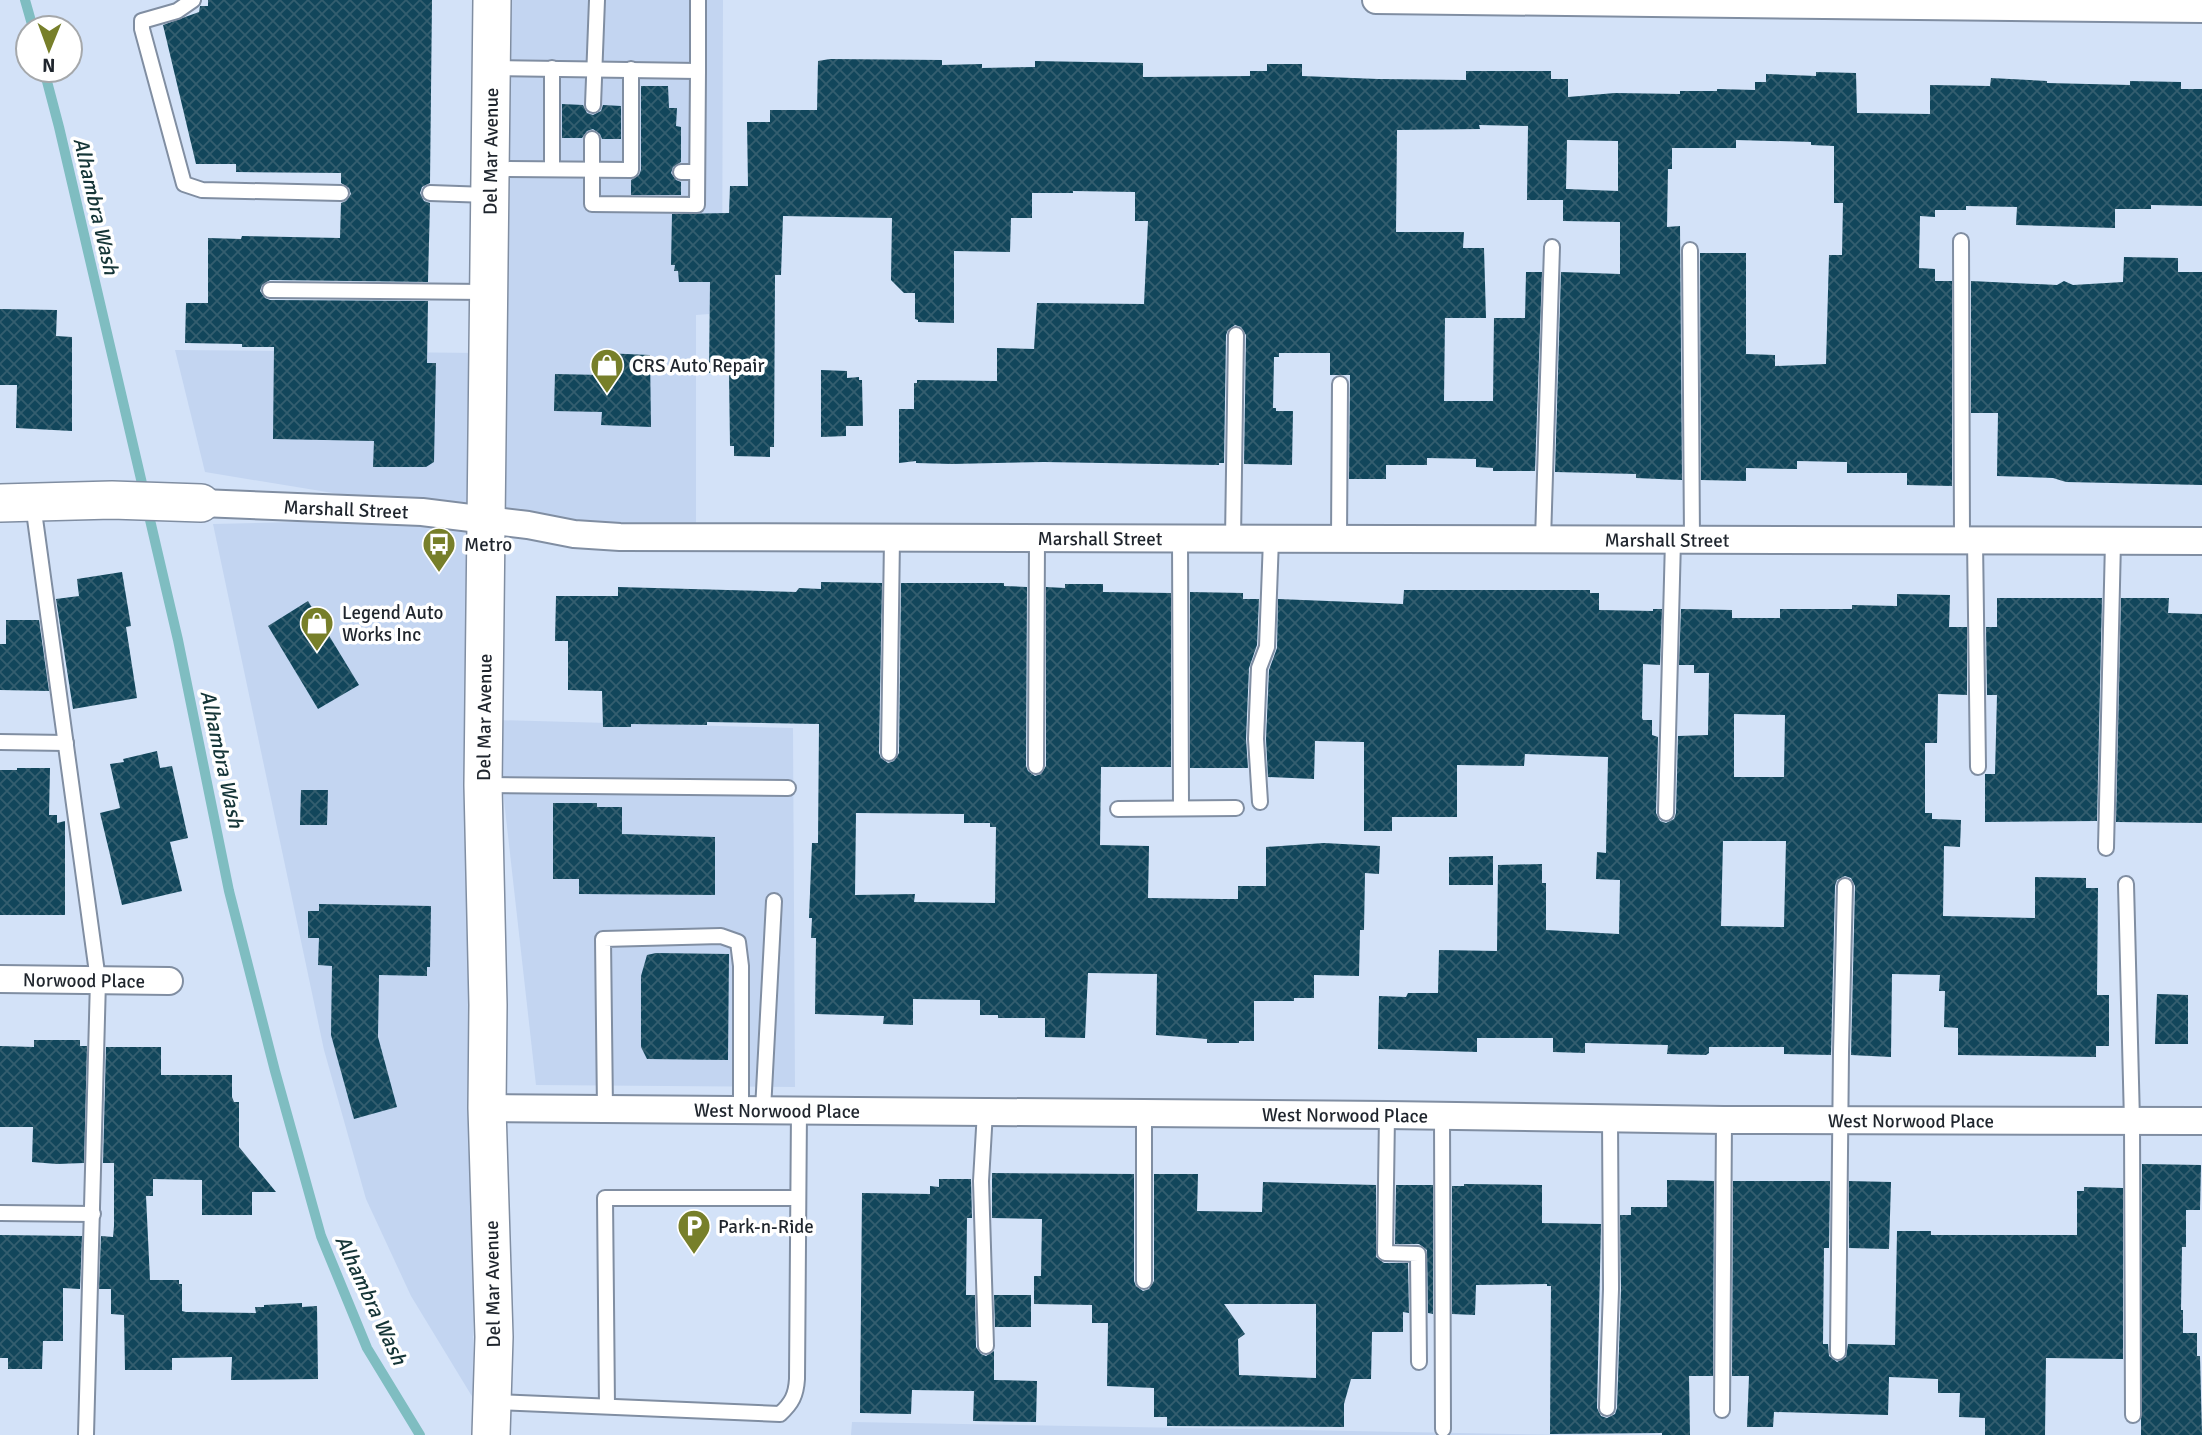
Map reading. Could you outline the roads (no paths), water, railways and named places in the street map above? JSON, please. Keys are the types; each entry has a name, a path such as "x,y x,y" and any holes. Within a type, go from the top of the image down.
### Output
{"main road":[{"name":"Del Mar Avenue","path":"491,1420 494,1337 487,1108 488,1004 483,785 492,0"},
{"name":"Marshall Street","path":"16,504 112,500 201,503"}],"street":[{"path":"1376,0 2202,9"},
{"name":"Marshall Street","path":"201,503 422,512 528,525 574,534 620,537 2202,541"},
{"name":"Norwood Place","path":"0,979 169,981"},
{"name":"West Norwood Place","path":"487,1108 1841,1121 2202,1121"}],"lane":[{"path":"193,0 177,11 142,21 184,184 202,190 341,194"},
{"path":"593,105 597,0"},
{"path":"592,139 592,204 696,205 698,0"},
{"path":"491,68 698,71"},
{"path":"552,68 552,169"},
{"path":"430,193 552,169 631,170 631,69"},
{"path":"681,172 697,172"},
{"path":"1961,241 1978,767"},
{"path":"1543,540 1552,247"},
{"path":"1666,813 1683,540 1690,250"},
{"path":"270,290 488,292"},
{"path":"1233,538 1236,334"},
{"path":"1339,539 1340,384"},
{"path":"16,504 66,743 98,980 86,1435"},
{"path":"889,753 892,538"},
{"path":"1035,766 1037,538"},
{"path":"1180,539 1181,808"},
{"path":"1260,802 1257,703 1259,667 1267,647 1271,539"},
{"path":"2106,848 2113,541"},
{"path":"0,742 66,743"},
{"path":"483,785 788,788"},
{"path":"1118,809 1236,808"},
{"path":"2126,884 2132,1121 2133,1415"},
{"path":"1838,1352 1846,886"},
{"path":"752,1110 774,901"},
{"path":"605,1109 603,939 721,936 738,942 752,1110"},
{"path":"491,1420 607,1406 780,1414 790,1405 796,1393 797,1379 799,1109"},
{"path":"985,1111 981,1181 986,1346"},
{"path":"1144,1113 1144,1282"},
{"path":"1387,1115 1385,1253 1418,1254 1419,1362"},
{"path":"1441,1116 1443,1429"},
{"path":"1607,1408 1611,1289 1610,1118"},
{"path":"1721,1410 1724,1120"},
{"path":"607,1406 604,1198 798,1198"},
{"path":"0,1213 93,1214"}],"waterway":[{"name":"Alhambra Wash","path":"25,0 29,14"},
{"name":"Alhambra Wash","path":"48,84 144,492"},
{"name":"Alhambra Wash","path":"147,507 178,640 229,891 321,1236 367,1348 420,1435"}],"place":[{"name":"CRS Auto Repair","path":"607,395"},
{"name":"Metro","path":"439,574"},
{"name":"Legend Auto Works Inc","path":"317,653"},
{"name":"Park-n-Ride","path":"694,1256"}]}
